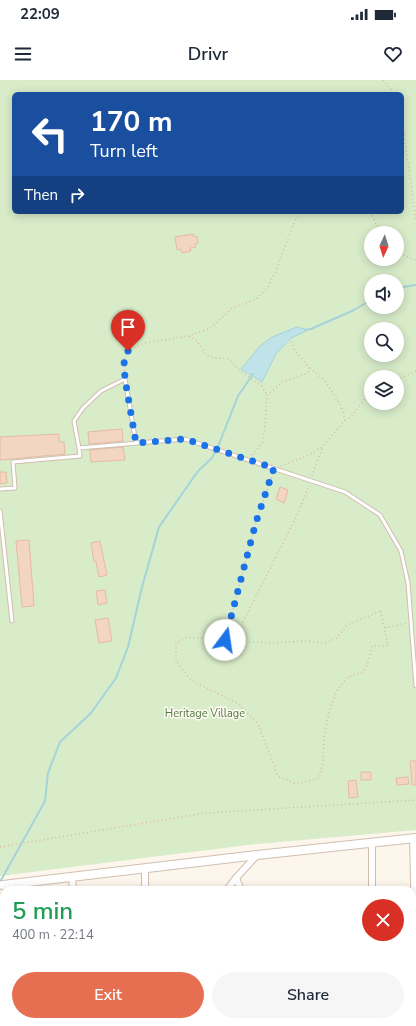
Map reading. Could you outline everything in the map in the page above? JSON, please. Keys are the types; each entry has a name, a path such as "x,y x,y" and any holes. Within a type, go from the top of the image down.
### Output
{"street":[{"path":"3,885 26,886 72,876 414,838 415,886"},
{"path":"372,843 372,886"},
{"path":"230,886 257,855"},
{"path":"145,868 145,886"},
{"path":"72,876 73,886"},
{"path":"236,878 239,886"}],"lane":[{"path":"0,489 15,488 13,462 80,456 74,421 83,408 101,391 125,379 136,443"},
{"path":"79,448 185,439 345,492 380,515 401,551 408,583 416,686"},
{"path":"0,511 12,621"}],"path":[{"path":"383,80 393,92"},
{"path":"404,134 416,221"},
{"path":"125,379 124,359 128,351 145,343 188,336 210,328 232,308 256,299 266,290 276,271 297,214"},
{"path":"371,214 376,226"},
{"path":"404,255 416,260"},
{"path":"188,336 197,341 206,354 216,358 229,359 241,372 262,386 267,395 262,442 248,460"},
{"path":"290,340 296,352 309,367 325,381 341,406 345,420"},
{"path":"267,395 283,382 308,373 309,367"},
{"path":"404,377 416,371"},
{"path":"225,640 256,522 274,468 309,455 323,446 345,420 351,417 364,400"},
{"path":"234,641 299,512 323,446"},
{"path":"381,611 384,628 388,646 372,646 367,665 363,672 348,677 337,690 329,712 324,737 324,763 319,778 296,784 278,776 258,724 239,704 191,680 176,661 176,643 188,637 267,643 326,643 337,638 347,625 381,611"},
{"path":"384,628 411,622"},
{"path":"0,847 205,813 416,800"}],"green space":[{"name":"Heritage Village","path":"0,80 416,80 416,830 257,844 0,876"}],"water":[{"path":"297,327 308,330 291,338 276,354 262,382 241,369 260,346 272,337"}],"building":[{"path":"193,234 194,237 197,236 198,243 195,244 196,247 190,248 191,251 182,253 181,249 177,250 175,237"},
{"path":"122,429 123,441 89,444 88,432"},
{"path":"59,434 59,442 64,442 65,454 0,460 0,437"},
{"path":"123,447 125,460 91,462 90,450"},
{"path":"0,472 6,472 7,483 0,484"},
{"path":"280,487 288,490 284,503 276,499"},
{"path":"29,540 34,606 22,607 16,541"},
{"path":"100,541 107,575 99,577 96,562 94,562 91,543"},
{"path":"105,590 107,603 98,605 96,591"},
{"path":"108,618 112,641 99,643 95,620"},
{"path":"410,761 416,761 416,785 412,785"},
{"path":"361,772 371,772 371,780 361,780"},
{"path":"408,777 409,784 397,785 396,778"},
{"path":"356,780 358,797 349,798 348,781"}],"waterway":[{"path":"404,287 416,285"},
{"path":"305,330 311,329 364,304"},
{"path":"0,882 45,801 48,773 60,742 91,713 116,678 128,647 142,587 159,527 198,471 212,458 238,396 253,374"}],"route":[{"path":"128,351 124,359 125,379 136,443 185,439 274,468 256,522 225,640"}]}
